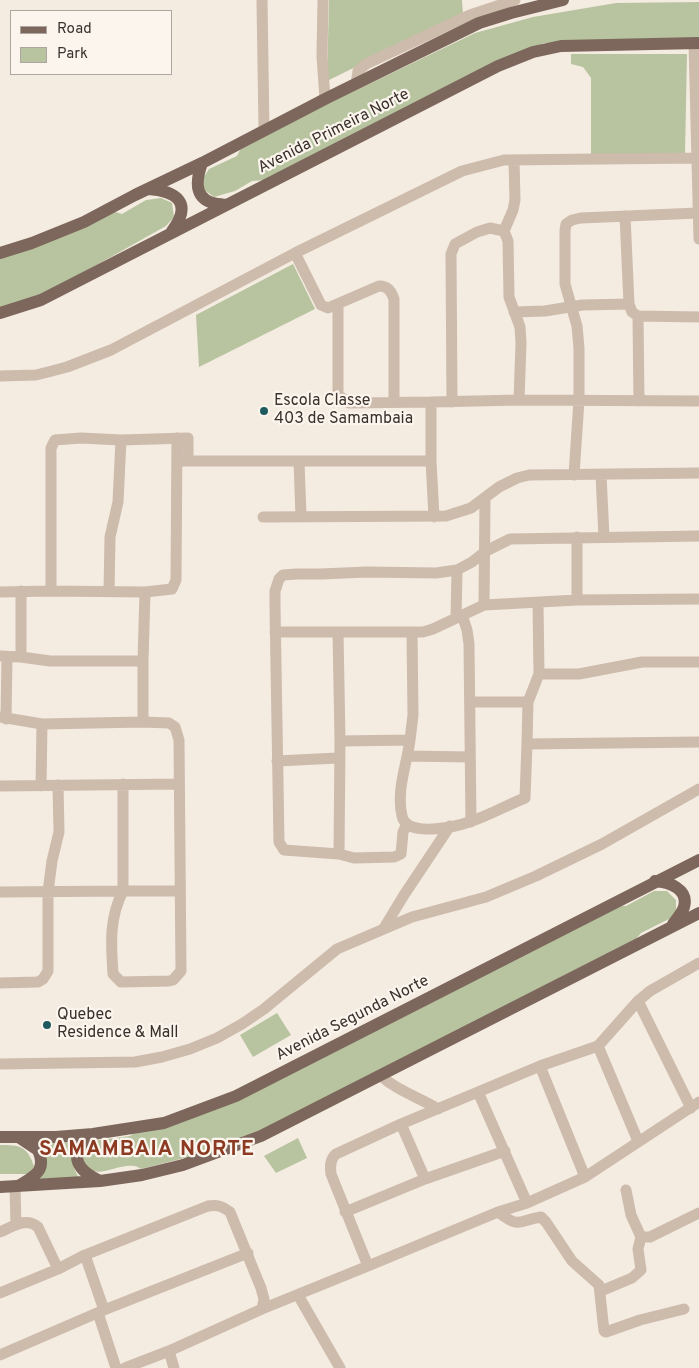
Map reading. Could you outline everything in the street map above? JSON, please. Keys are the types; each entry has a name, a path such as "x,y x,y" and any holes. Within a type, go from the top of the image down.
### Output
{"main road":[{"name":"Avenida Primeira Norte","path":"0,253 32,243 84,222 148,188 202,163 264,129 479,23 563,0"},
{"name":"Avenida Primeira Norte","path":"0,314 41,300 498,66 533,52 561,46 696,43"},
{"path":"202,163 197,181 198,190 210,202 226,205"},
{"path":"148,188 169,192 180,202 182,214 171,233"},
{"name":"Avenida Segunda Norte","path":"0,1137 56,1137 93,1134 164,1123 236,1096 699,860"},
{"path":"655,881 672,884 678,888 685,899 681,913 672,926"},
{"path":"0,1187 100,1181 142,1175 223,1152 260,1136 672,926 698,917"},
{"path":"93,1134 80,1145 77,1158 78,1165 88,1175 100,1181"},
{"path":"15,1187 36,1175 41,1165 38,1150 20,1138"}],"street":[{"path":"262,0 264,129"},
{"path":"323,0 322,56 325,99"},
{"path":"356,84 358,72 366,64 470,15 515,0"},
{"path":"696,43 699,239"},
{"path":"0,376 36,374 67,367 89,359 295,253 462,171 491,162 514,160 697,158"},
{"path":"514,160 514,210 504,231 508,241 509,297 520,327 518,400"},
{"path":"574,475 579,400 578,326 565,284 566,224 581,218 698,213"},
{"path":"625,216 629,304 632,312 638,316 699,317"},
{"path":"452,402 451,254 453,247 464,238 490,228 504,231"},
{"path":"295,253 321,305 328,308 379,286 389,289 394,299 394,401"},
{"path":"338,304 338,395 349,403 518,400 699,401"},
{"path":"514,312 545,311 582,305 629,304"},
{"path":"638,316 639,401"},
{"path":"431,402 431,461 434,517"},
{"path":"0,592 51,590 145,592 172,589 176,580 183,461 177,438 121,440 62,439 56,440 52,444 51,590"},
{"path":"109,591 110,537 118,502 121,440"},
{"path":"183,461 431,461"},
{"path":"299,461 301,516"},
{"path":"263,517 434,517 459,513 471,508 499,487 517,478 529,475 699,473"},
{"path":"602,475 604,536"},
{"path":"484,605 485,498"},
{"path":"407,824 403,832 401,854 394,857 354,858 340,854 284,850 280,846 275,591 279,579 283,575 367,572 436,573 457,570 472,562 486,551 510,539 604,536 699,536"},
{"path":"577,538 577,600"},
{"path":"457,570 459,616 467,630 469,644 471,822"},
{"path":"21,591 21,657"},
{"path":"143,722 145,592"},
{"path":"275,632 423,632 484,605 577,600 699,599"},
{"path":"412,632 413,715 408,756 403,770 402,817 407,824 418,828 439,829 471,822 524,798 528,702 540,674 538,603"},
{"path":"338,632 340,854"},
{"path":"123,784 123,891 118,902 110,939 113,974 121,982 173,980 181,971 179,740 175,727 169,723 143,722 42,724 3,718 3,656 50,661 144,661"},
{"path":"540,674 579,674 642,662 699,662"},
{"path":"470,702 528,702"},
{"path":"42,724 42,786"},
{"path":"340,741 410,740"},
{"path":"527,744 699,742"},
{"path":"408,756 469,757"},
{"path":"277,761 338,758"},
{"path":"0,786 178,784"},
{"path":"0,983 38,982 46,976 48,971 48,892 59,832 58,786"},
{"path":"0,1064 134,1062 190,1049 225,1033 264,1009 337,949 384,928 448,906 486,897 536,876 602,844 699,789"},
{"path":"384,928 450,826"},
{"path":"0,892 180,890"},
{"path":"368,1266 331,1174 332,1157 438,1108 540,1066 598,1046 650,990 699,963"},
{"path":"125,1368 169,1351 262,1309 498,1212 526,1203 585,1177 695,1105 638,1001"},
{"path":"598,1046 638,1141"},
{"path":"540,1066 585,1177"},
{"path":"380,1075 389,1083 438,1108"},
{"path":"478,1092 526,1203"},
{"path":"401,1124 425,1179"},
{"path":"345,1212 425,1179 504,1151"},
{"path":"15,1187 16,1225"},
{"path":"601,1291 632,1278 640,1272 641,1268 638,1249 641,1237 631,1215 626,1190"},
{"path":"0,1293 58,1269 85,1255 208,1206 215,1205 230,1212 263,1294 262,1309"},
{"path":"498,1212 512,1222 518,1223 541,1217 572,1261 597,1281 601,1291 604,1331 684,1309"},
{"path":"641,1237 650,1237 699,1213"},
{"path":"0,1232 26,1221 31,1222 38,1228 58,1269"},
{"path":"0,1355 248,1253"},
{"path":"85,1255 116,1368"},
{"path":"298,1295 340,1368"},
{"path":"169,1351 174,1368"}],"green space":[{"path":"329,0 462,0 463,14 327,81"},
{"path":"699,2 699,41 544,43 267,180 252,181 235,191 214,197 203,189 202,180 209,169 237,156 240,150 313,111 475,33 533,17 616,3"},
{"path":"571,54 687,54 685,154 591,158 591,78 583,67 571,64"},
{"path":"161,198 172,203 174,217 166,226 36,299 0,310 0,258 112,211 122,214 146,200"},
{"path":"293,264 315,309 199,367 196,315"},
{"path":"654,891 667,891 676,900 676,912 673,917 641,933 636,939 260,1131 208,1152 141,1169 135,1166 126,1166 96,1172 85,1164 81,1154 92,1141 130,1136 137,1131 165,1125 619,905 626,906"},
{"path":"277,1013 291,1035 253,1057 240,1035"},
{"path":"298,1138 307,1158 276,1173 264,1156"},
{"path":"78,1142 73,1151 73,1160 79,1178 37,1181 45,1153 40,1143"},
{"path":"0,1145 18,1146 29,1154 34,1166 30,1174 0,1174"}],"place":[{"name":"Escola Classe 403 de Samambaia","path":"264,411"},
{"name":"Quebec Residence & Mall","path":"47,1025"}],"district":[{"name":"SAMAMBAIA NORTE","path":"147,1151"}]}
